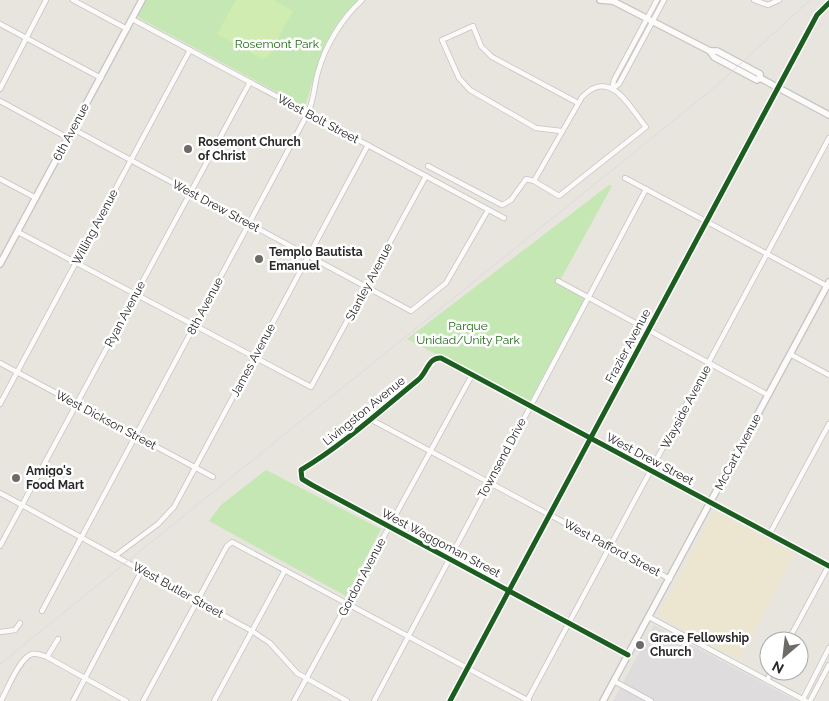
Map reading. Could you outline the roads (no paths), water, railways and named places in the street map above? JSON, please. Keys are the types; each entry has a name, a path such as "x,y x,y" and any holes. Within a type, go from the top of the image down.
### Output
{"main road":[{"name":"6th Avenue","path":"0,264 2,257 18,232 142,0"},
{"path":"600,0 612,0 710,51 718,51 760,74 760,78 829,115"},
{"name":"McCart Avenue","path":"604,701 828,284"}],"street":[{"path":"0,89 46,0"},
{"path":"73,0 127,29"},
{"name":"8th Avenue","path":"42,611 308,113 313,102 318,72 328,45 342,22 362,0"},
{"path":"612,89 619,84 639,46 657,0"},
{"path":"612,89 614,80 634,43 664,0"},
{"path":"754,0 764,5 773,5 779,0"},
{"name":"Frazier Avenue","path":"450,701 778,87 818,15 829,3"},
{"name":"West Bolt Street","path":"132,19 504,218"},
{"path":"0,24 101,78"},
{"path":"561,131 536,128 470,90 459,78 442,40 473,26 481,46 492,57 578,103"},
{"path":"634,43 639,46"},
{"name":"Willing Avenue","path":"0,404 190,50"},
{"name":"Ryan Avenue","path":"0,546 250,82"},
{"path":"428,166 505,205 511,200 523,181 528,179 559,196 646,128 630,108 623,95 603,86 592,88 578,103 534,181"},
{"path":"0,102 68,138"},
{"name":"West Drew Street","path":"73,129 411,311 446,283 488,210"},
{"name":"Wayside Avenue","path":"528,701 829,138"},
{"name":"James Avenue","path":"115,556 167,515 174,507 368,145"},
{"name":"Stanley Avenue","path":"254,357 311,387 426,176"},
{"path":"625,178 766,254 828,284"},
{"path":"0,179 36,198"},
{"name":"Townsend Drive","path":"374,701 646,189"},
{"path":"18,232 254,357"},
{"path":"558,280 768,395"},
{"path":"790,354 829,375"},
{"name":"West Drew Street","path":"436,358 447,360 829,566"},
{"name":"Livingston Avenue","path":"300,474 301,470 326,454 420,379 436,358"},
{"name":"West Dickson Street","path":"0,363 213,477"},
{"name":"Gordon Avenue","path":"294,701 349,604 389,526 472,375"},
{"name":"West Pafford Street","path":"370,419 490,481 670,579"},
{"path":"769,535 829,424"},
{"name":"West Waggoman Street","path":"300,474 302,479 312,485 628,655"},
{"name":"West Butler Street","path":"0,493 252,631 270,643 289,666 306,679 346,701"},
{"path":"143,701 229,543 236,544 528,701"},
{"path":"793,631 829,566"},
{"path":"73,701 142,570"},
{"path":"214,701 285,570"},
{"path":"649,617 759,676"},
{"path":"0,632 15,630 20,623"},
{"path":"47,657 58,639"},
{"path":"806,700 829,648"},
{"path":"1,701 21,664 27,656 33,654 47,657 126,701"},
{"path":"806,700 829,665"},
{"path":"614,681 651,701"},
{"path":"769,681 806,700"}],"railway":[{"path":"0,664 715,87 810,0"}],"place":[{"name":"Rosemont Church of Christ","path":"188,149"},
{"name":"Templo Bautista Emanuel","path":"259,259"},
{"name":"Amigo's Food Mart","path":"16,478"},
{"name":"Grace Fellowship Church","path":"640,645"}],"park label":[{"name":"Rosemont Park","path":"277,44"},
{"name":"Parque Unidad/Unity Park","path":"468,333"}]}
